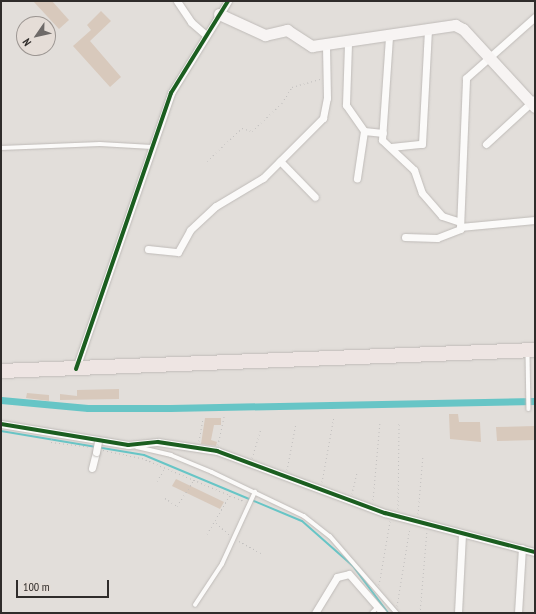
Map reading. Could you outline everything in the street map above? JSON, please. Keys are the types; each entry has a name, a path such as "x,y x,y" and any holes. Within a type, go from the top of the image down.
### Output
{"highway":[{"path":"1,371 532,350"}],"street":[{"path":"177,1 192,22 206,35"},
{"path":"76,369 175,84 228,1"},
{"path":"219,14 265,35 287,30 312,46 326,47 428,31 455,25 464,29 534,103 486,144"},
{"path":"406,237 437,238 458,232 460,224 464,85 466,78 535,17"},
{"path":"391,147 422,144 428,31"},
{"path":"389,37 382,140 414,170 422,193 442,216 460,224 535,220"},
{"path":"348,44 346,105 364,131 357,178"},
{"path":"148,248 178,252 190,230 216,206 263,178 323,118 327,80 326,47"},
{"path":"364,131 383,133"},
{"path":"280,161 315,198"},
{"path":"1,424 97,446 158,442 217,451 351,498 371,508 428,526 535,552"},
{"path":"92,468 97,446"},
{"path":"458,613 462,535"},
{"path":"518,613 522,548"},
{"path":"314,613 324,595 343,575 349,574 383,613"}],"lane":[{"path":"1,148 92,144 152,147"},
{"path":"529,409 532,350"},
{"path":"158,442 158,451"},
{"path":"128,445 158,451 255,492 304,516 324,530 396,612"},
{"path":"194,605 220,569 251,504 255,492"},
{"path":"372,613 378,607"}],"path":[{"path":"207,161 242,128 252,131 282,103 292,87 310,80 327,80"},
{"path":"217,451 224,416"},
{"path":"321,488 334,416"},
{"path":"198,447 203,418"},
{"path":"371,508 378,471 380,422"},
{"path":"286,474 296,423"},
{"path":"376,591 394,515 399,423"},
{"path":"251,462 261,428"},
{"path":"51,442 97,446 142,458 251,504"},
{"path":"396,612 414,521 423,455"},
{"path":"157,481 165,468"},
{"path":"351,498 357,473"},
{"path":"165,498 177,506 194,480"},
{"path":"207,534 230,495"},
{"path":"420,613 428,526"}],"building":[{"path":"33,1 52,1 69,20 59,29 56,26 56,16 47,16"},
{"path":"101,11 111,21 90,41 121,77 110,87 73,46 91,30 87,25"},
{"path":"119,389 119,399 60,400 60,394 77,396 77,390"},
{"path":"27,393 49,395 49,401 26,398"},
{"path":"449,414 458,414 459,422 480,422 481,442 450,439"},
{"path":"205,418 221,418 221,425 214,425 211,440 217,442 216,446 201,444"},
{"path":"535,426 535,440 497,441 496,427"},
{"path":"176,479 224,502 220,509 172,486"}],"waterway":[{"path":"1,400 88,408 170,408 535,401"},
{"path":"1,431 144,455 302,521 353,566 388,613"}],"cycle path":[{"path":"76,369 171,93 228,1"},
{"path":"1,424 128,445 158,442 217,451 385,513 535,552"}]}
